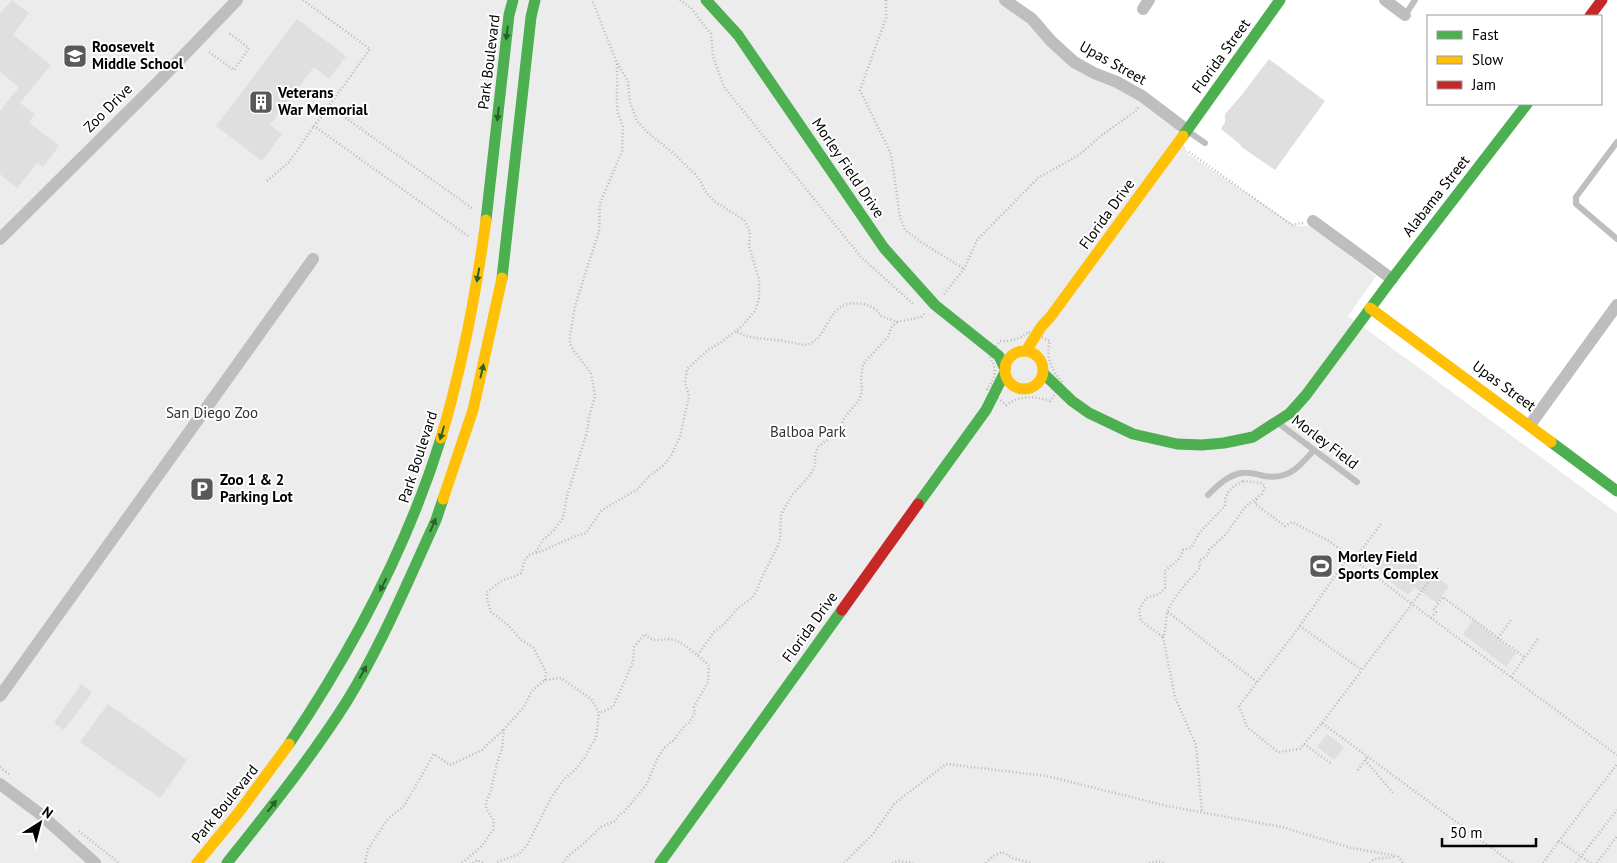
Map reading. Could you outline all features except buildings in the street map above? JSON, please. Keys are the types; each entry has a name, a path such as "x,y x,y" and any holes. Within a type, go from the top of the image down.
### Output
{"street":[{"name":"Zoo Drive","path":"0,239 160,80 237,0"},
{"name":"Park Boulevard","path":"197,863 271,771 324,693 358,635 414,516 451,405 468,329 479,266 509,15 513,0"},
{"path":"227,863 290,784 348,700 380,641 436,520 473,410 504,270 531,17 535,0"},
{"name":"Morley Field Drive","path":"706,0 738,35 884,248 935,305 999,356 1007,381 1038,393"},
{"name":"Upas Street","path":"1007,0 1032,19 1051,41 1074,62 1094,73 1118,82 1142,96 1187,130"},
{"name":"Florida Street","path":"1187,130 1280,0"},
{"path":"1385,0 1404,15"},
{"path":"1591,15 1602,0"},
{"name":"Alabama Street","path":"1370,308 1526,105"},
{"name":"Florida Drive","path":"660,863 986,410 1010,356 1021,352 1051,316 1187,130"},
{"path":"1313,221 1392,279"},
{"path":"0,696 313,259"},
{"path":"1530,425 1617,305"},
{"path":"1072,401 1038,393 1037,385 1043,368 1072,401 1089,413 1133,434 1177,444 1224,443 1254,437 1290,413 1306,395 1370,308"},
{"name":"Upas Street","path":"1370,308 1617,491"},
{"name":"Florida Drive","path":"1043,368 1040,348 1051,316"},
{"name":"Morley Field Drive","path":"980,340 986,340 1038,357 1043,368"},
{"name":"Florida Drive","path":"986,410 1009,394 1038,393"},
{"path":"0,784 39,813 95,863"}],"lane":[{"path":"1404,15 1415,0"},
{"path":"1187,130 1204,143"},
{"path":"1617,142 1576,197 1576,204 1617,239"},
{"name":"Morley Field","path":"1277,422 1357,482"},
{"path":"1208,495 1230,476 1243,472 1274,477 1284,476 1301,465 1314,450"}],"path":[{"path":"267,181 289,162 370,49 303,0"},
{"path":"545,680 546,672 533,647 521,640 508,625 491,612 487,599 488,592 503,580 516,576 521,572 529,555 586,533 602,510 638,488 648,477 664,465 672,454 684,423 689,396 685,383 687,369 708,350 720,344 746,322 754,312 759,299 759,278 749,246 750,232 744,220 714,201 705,191 699,178 646,131 634,115 630,102 628,81 617,63 592,0"},
{"path":"680,0 691,8 711,34 713,56 724,87 861,257 915,305"},
{"path":"886,0 886,18 860,90 891,154 900,217 905,230 964,269"},
{"path":"209,52 234,70 250,48 229,33"},
{"path":"536,553 543,540 563,518 567,496 587,432 595,396 591,373 570,344 570,328 575,306 599,231 600,204 622,151 623,126 617,111 617,63"},
{"path":"935,305 964,269 977,240 1038,178 1079,155 1137,110 1142,96"},
{"path":"328,106 472,209"},
{"path":"314,126 469,237"},
{"path":"1178,144 1292,225 1313,221"},
{"path":"736,331 757,340 777,340 797,345 807,345 813,343 820,336 836,310 856,304 870,306 879,312 881,316 897,322 921,317 927,312 921,309"},
{"path":"698,656 717,629 725,623 736,609 752,598 758,590 780,539 781,515 784,507 792,494 812,474 818,447 838,432 844,418 859,400 862,392 863,364 888,337 891,328 897,322"},
{"path":"1006,404 1020,397 1034,397 1038,393"},
{"path":"1163,637 1141,621 1139,610 1146,598 1159,594 1165,588 1165,571 1180,558 1183,550 1191,548 1200,532 1220,513 1225,506 1225,497 1232,487 1243,481 1262,484 1264,487 1262,494 1246,506 1226,534 1209,550 1208,555 1199,561 1200,568 1183,588 1168,612 1167,628 1163,637 1175,697 1196,745 1202,812"},
{"path":"1257,499 1256,504 1285,526 1292,522 1329,541 1510,677 1617,754"},
{"path":"1354,560 1381,524"},
{"path":"1350,556 1239,706 1247,727 1278,752 1300,749 1322,723 1439,568"},
{"path":"1431,618 1436,612 1434,609 1443,597 1524,658"},
{"path":"1168,612 1257,682"},
{"path":"1498,638 1511,620"},
{"path":"1300,626 1362,670"},
{"path":"563,863 569,855 601,826 615,821 647,784 661,752 676,738 695,713 695,705 709,677 708,664 690,651 687,646 674,639 657,641 645,634 634,647 633,662 613,707 599,713"},
{"path":"1510,677 1538,639"},
{"path":"365,863 368,850 386,820 404,806 434,754 450,765 482,750 523,708 532,691 545,680 561,678 591,699 599,713 596,737 577,768 564,779 551,798 527,845 519,854 495,863"},
{"path":"1322,723 1512,863"},
{"path":"462,863 482,846 493,830 494,821 486,808 486,803 491,790 496,763 502,749 504,729"},
{"path":"1304,744 1332,764"},
{"path":"1358,770 1368,756"},
{"path":"1365,760 1394,794"},
{"path":"844,863 873,834 895,803 946,764 1047,776 1167,806 1282,826 1351,848 1398,856 1403,863"},
{"path":"1543,863 1617,764"},
{"path":"1576,863 1617,810"},
{"path":"1597,863 1617,836"},
{"path":"1559,841 1591,863"},
{"path":"986,863 993,856 1002,852 1013,858 1030,863"},
{"path":"1370,863 1374,859 1398,856"},
{"path":"473,863 477,860 483,863"},
{"path":"892,863 898,861 913,863"},
{"path":"1148,863 1158,861 1165,863"}],"green space":[{"name":"Balboa Park","path":"0,0 998,0 1176,127 1188,154 1296,226 1311,226 1376,276 1348,316 1617,513 1617,863 0,863"}],"traffic: fast":[{"path":"486,220 509,15 513,0"},
{"path":"502,278 531,17 535,0"},
{"path":"706,0 738,35 884,248 935,305 999,356 1005,369"},
{"path":"1183,136 1280,0"},
{"path":"1044,374 1072,401 1089,413 1133,434 1177,444 1202,445 1253,437 1290,413 1306,395 1392,279 1526,105"},
{"path":"918,504 986,410 1004,374"},
{"path":"289,744 335,672 376,597 412,519 441,438"},
{"path":"1551,442 1617,491"},
{"path":"227,863 304,763 347,701 372,657 394,612 436,520 443,499"},
{"path":"660,863 842,610"}],"traffic: slow":[{"path":"1026,351 1041,327 1183,136"},
{"path":"441,438 468,330 486,220"},
{"path":"443,499 473,410 502,278"},
{"path":"1370,308 1551,442"},
{"path":"1024,351 1038,356 1043,370 1038,384 1024,389 1010,384 1005,370 1010,356 1024,351"},
{"path":"197,863 239,812 289,744"}],"traffic: jam":[{"path":"1591,15 1602,0"},
{"path":"842,610 918,504"}],"place":[{"name":"Roosevelt Middle School","path":"75,56"},
{"name":"Veterans War Memorial","path":"261,102"},
{"name":"Zoo 1 & 2 Parking Lot","path":"202,489"},
{"name":"Morley Field Sports Complex","path":"1321,566"}],"park label":[{"name":"San Diego Zoo","path":"212,413"}]}
